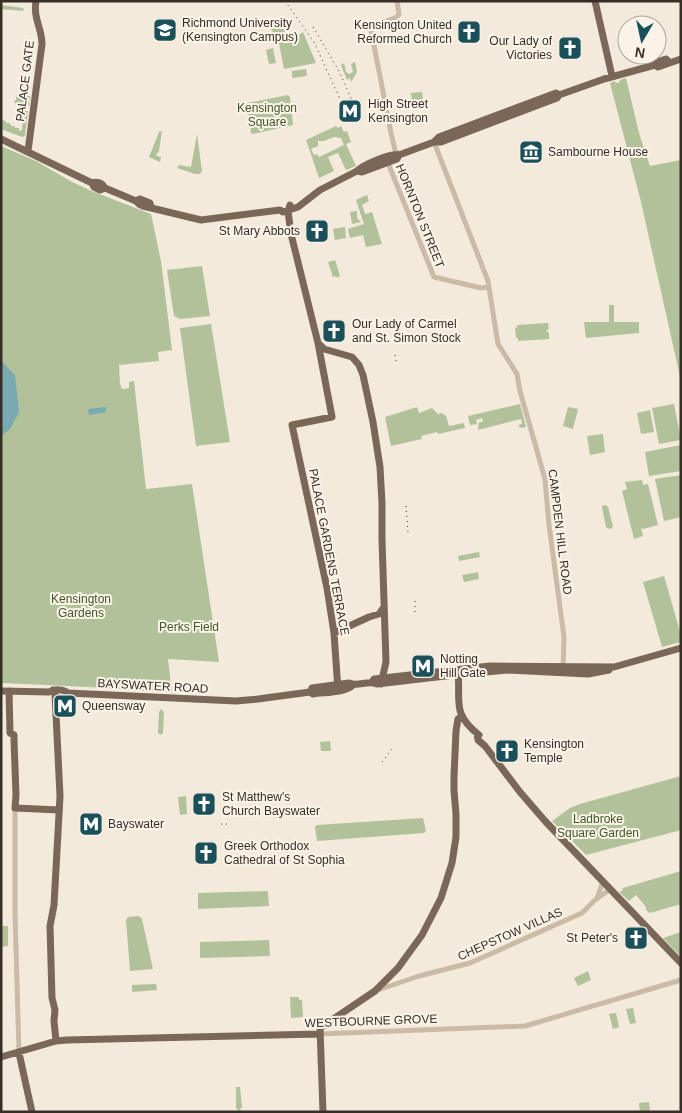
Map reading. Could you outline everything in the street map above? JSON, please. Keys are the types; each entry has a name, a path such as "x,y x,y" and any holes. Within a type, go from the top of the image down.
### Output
{"main road":[{"name":"PALACE GATE","path":"28,151 42,44 35,16 36,1"},
{"path":"596,1 612,76"},
{"path":"1,139 92,183 94,187 100,190 105,188 136,201 142,206 201,220 298,207 320,190 374,162 434,142 441,142 612,76 655,65 658,67 681,59"},
{"path":"356,172 362,172 388,163 397,159 399,155"},
{"path":"285,208 318,343 324,349 352,357 360,366 363,375 380,467 386,662 382,681"},
{"name":"PALACE GARDENS TERRACE","path":"318,343 332,417 292,425 327,588 334,633 338,688"},
{"path":"334,633 379,614 384,607"},
{"path":"379,614 384,623"},
{"path":"382,681 392,676 456,672 601,670 681,648"},
{"path":"386,662 392,676"},
{"path":"338,688 349,689 353,685 456,672"},
{"path":"456,672 455,684 458,688 459,710 462,717 476,734 482,737 486,746 530,805 681,963"},
{"name":"BAYSWATER ROAD","path":"1,691 66,691 68,693 236,701 258,700 310,692 313,694 338,688"},
{"path":"9,692 10,733 14,735 15,808 59,810"},
{"path":"52,692 60,786 54,902 50,926 52,998 56,1041"},
{"path":"323,1112 320,1028 323,1024 375,991 389,977 419,940 448,878 454,857 456,840 454,791 456,731 458,719 462,717"},
{"name":"WESTBOURNE GROVE","path":"1,1057 56,1041 107,1038 319,1034"},
{"path":"19,1053 32,1112"}],"street":[{"path":"397,1 399,14 395,18 374,25 372,28 391,133 395,150 399,155"},
{"name":"CAMPDEN HILL ROAD","path":"434,142 489,287 498,344 517,374 545,479 564,637 565,669"},
{"name":"HORNTON STREET","path":"388,163 433,276 481,288 489,287"},
{"path":"15,808 15,963 19,1053"},
{"name":"CHEPSTOW VILLAS","path":"596,899 603,881"},
{"name":"CHEPSTOW VILLAS","path":"375,991 424,975 470,964 582,913 596,899 611,889"},
{"path":"389,977 396,984"},
{"name":"WESTBOURNE GROVE","path":"319,1034 525,1026 681,980"}],"green space":[{"path":"1,5 23,8 24,11 1,9"},
{"path":"276,19 288,36 280,42 268,25"},
{"path":"303,32 316,63 284,69 279,43 294,39"},
{"path":"273,48 276,63 269,64 266,50"},
{"path":"355,62 357,72 351,82 350,78 347,80 341,65 344,63 346,72 349,74 353,72 351,64"},
{"path":"306,69 307,76 292,78 292,71"},
{"path":"626,78 639,133 650,166 681,160 681,381 641,202 610,83 614,81 619,83 620,80"},
{"path":"422,92 423,101 412,104 411,93"},
{"path":"17,94 30,96 29,106 15,103"},
{"name":"Kensington Square","path":"288,95 290,97 293,125 251,133 247,103"},
{"path":"24,111 28,111 25,136 22,137 1,129 1,120 10,123 15,128 19,128 19,131 22,130 25,117 23,116"},
{"path":"336,126 338,128 341,126 344,132 347,131 351,142 346,144 356,166 346,170 338,153 328,157 334,171 319,178 306,140","holes":["334,137 341,138 344,145 319,157 317,154 314,155 311,149 318,146 318,141"]},
{"path":"162,131 159,151 156,155 161,157 160,162 149,157 159,132"},
{"path":"197,134 202,171 200,174 177,168 179,165 191,167"},
{"name":"Kensington Gardens","path":"1,146 36,161 72,182 94,192 151,214 161,261 172,350 158,352 159,361 119,365 120,384 122,389 129,388 129,382 134,381 146,489 192,484 219,662 168,659 172,693 165,691 1,683"},
{"path":"367,195 369,201 362,205 365,214 372,212 382,244 366,247 363,235 350,238 348,229 364,224 356,200"},
{"path":"357,211 357,218 361,222 352,224 350,212"},
{"path":"345,227 346,238 335,240 333,229"},
{"path":"335,260 340,276 337,278 336,276 333,277 328,262"},
{"path":"202,266 210,316 180,319 174,316 167,270"},
{"path":"609,305 614,305 614,322 639,322 639,333 586,338 584,322 609,322"},
{"path":"548,323 549,329 546,331 549,333 549,339 518,341 518,338 516,338 515,328 517,325"},
{"path":"211,324 230,442 196,446 180,328"},
{"path":"520,404 526,427 521,428 518,425 522,424 521,419 478,430 479,422 483,422 482,418 476,420 477,424 470,425 468,416"},
{"path":"674,404 681,440 659,444 652,408"},
{"path":"417,407 419,413 432,408 438,414 442,413 446,416 449,426 464,423 465,428 438,434 437,432 421,436 422,439 391,446 385,417"},
{"path":"568,407 578,409 573,429 563,426"},
{"path":"650,410 654,432 641,434 637,413"},
{"path":"603,434 605,452 590,455 587,436"},
{"path":"681,445 681,471 649,476 645,452"},
{"path":"681,475 681,517 664,521 655,479"},
{"path":"642,480 643,485 648,484 658,525 641,528 643,536 634,539 622,491 627,489 625,482"},
{"path":"606,505 613,526 609,529 606,527 602,508 602,506"},
{"path":"479,552 480,557 459,561 458,556"},
{"path":"478,572 479,579 464,582 462,575"},
{"path":"664,576 681,635 681,642 662,647 643,582"},
{"path":"161,709 164,712 163,733 161,735 158,733 159,712"},
{"path":"330,741 331,751 321,751 320,742"},
{"name":"Ladbroke Square Garden","path":"681,776 681,830 586,855 552,821 570,808 580,804"},
{"path":"186,796 187,814 180,815 178,797"},
{"path":"423,818 426,831 424,833 317,841 315,827 317,825"},
{"path":"681,871 681,904 650,913 636,895 629,901 619,892 623,888"},
{"path":"267,891 269,906 198,909 198,893"},
{"path":"139,916 142,919 153,969 130,971 126,920 128,917"},
{"path":"1,926 8,926 8,946 1,947"},
{"path":"681,932 681,957 663,938"},
{"path":"269,940 269,956 200,957 200,942"},
{"path":"588,971 591,980 578,986 574,978"},
{"path":"156,984 157,990 132,992 132,985"},
{"path":"290,997 299,997 299,1000 302,1000 303,1017 291,1018"},
{"path":"633,1008 636,1023 630,1024 626,1009"},
{"path":"616,1013 619,1027 613,1029 609,1014"},
{"path":"236,1087 240,1087 242,1107 239,1111 236,1108"},
{"path":"649,1102 650,1112 640,1112 639,1103"}],"water":[{"path":"1,361 15,375 19,412 10,429 1,436"},
{"path":"106,407 106,412 89,415 88,409"}],"railway":[{"path":"285,1 314,42 350,121"},
{"path":"313,27 339,71 359,116"},
{"path":"395,355 396,361"},
{"path":"406,506 408,532"},
{"path":"415,598 415,612"},
{"path":"382,762 392,749"},
{"path":"221,824 227,824"},
{"path":"120,827 141,827"},
{"path":"146,827 164,828"}],"place":[{"name":"Richmond University (Kensington Campus)","path":"165,30"},
{"name":"Kensington United Reformed Church","path":"469,32"},
{"name":"Our Lady of Victories","path":"570,48"},
{"name":"High Street Kensington","path":"350,111"},
{"name":"Sambourne House","path":"531,152"},
{"name":"St Mary Abbots","path":"317,231"},
{"name":"Our Lady of Carmel and St. Simon Stock","path":"334,331"},
{"name":"Notting Hill Gate","path":"423,666"},
{"name":"Queensway","path":"65,706"},
{"name":"Kensington Temple","path":"507,751"},
{"name":"St Matthew's Church Bayswater","path":"204,804"},
{"name":"Bayswater","path":"91,824"},
{"name":"Greek Orthodox Cathedral of St Sophia","path":"206,853"},
{"name":"St Peter's","path":"636,938"}],"park label":[{"name":"Perks Field","path":"189,627"}]}
